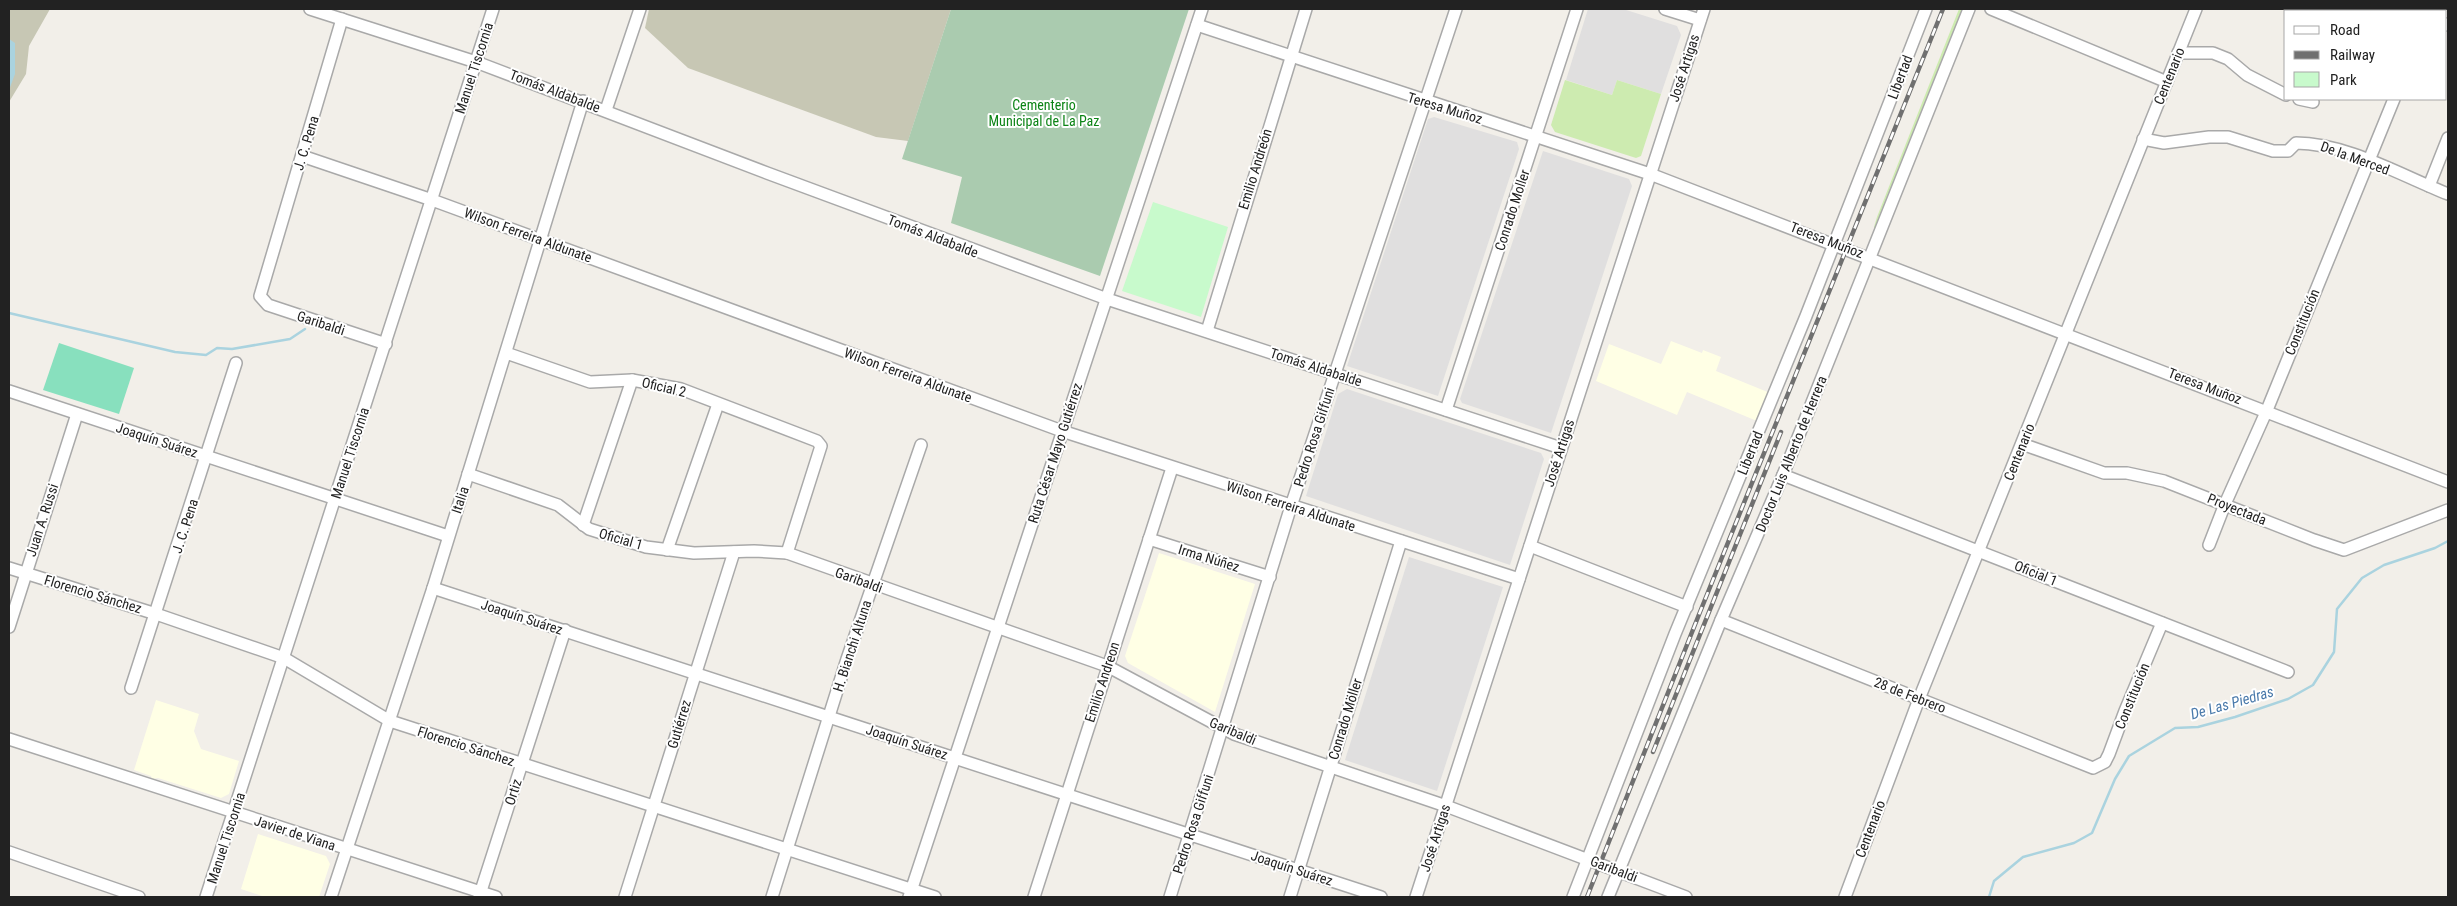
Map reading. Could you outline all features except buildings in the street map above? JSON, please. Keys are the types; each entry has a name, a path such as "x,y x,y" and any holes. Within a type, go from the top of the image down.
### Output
{"street":[{"name":"Tomás Aldabalde","path":"310,9 476,62 583,101 776,177 1107,299 1561,448"},
{"name":"Manuel Tiscornia","path":"206,897 493,9"},
{"path":"606,110 640,9"},
{"name":"Ruta César Mayo Gutiérrez","path":"910,893 1202,9"},
{"name":"Emilio Andreón","path":"1207,331 1306,9"},
{"name":"Pedro Rosa Giffuni","path":"1170,897 1291,506 1456,9"},
{"name":"Conrado Moller","path":"1446,410 1577,9"},
{"path":"1665,9 1702,14"},
{"name":"Libertad","path":"1574,897 1686,607 1835,243 1926,9"},
{"name":"Doctor Luis Alberto de Herrera","path":"1608,897 1721,620 1783,475 1969,9"},
{"path":"1991,9 2167,82"},
{"name":"Centenario","path":"1845,897 1920,699 2196,9"},
{"name":"José Artigas","path":"1416,897 1702,14"},
{"name":"J. C. Pena","path":"260,296 342,19"},
{"name":"Teresa Muñoz","path":"1197,25 1425,102 1650,174 1835,243 2448,482"},
{"path":"2178,53 2213,53 2228,60 2246,75 2266,87 2284,94"},
{"path":"2303,100 2313,102"},
{"name":"Constitución","path":"2209,545 2267,410 2394,100"},
{"name":"Italia","path":"331,897 433,588 583,101"},
{"name":"De la Merced","path":"2143,139 2164,143 2209,137 2228,137 2273,151 2288,151 2296,143 2313,143 2368,161 2448,194"},
{"path":"2429,186 2448,138"},
{"name":"Wilson Ferreira Aldunate","path":"302,156 432,200 1062,431 1519,579"},
{"name":"Garibaldi","path":"260,296 268,306 386,344"},
{"name":"Oficial 2","path":"506,353 590,382 632,380 681,390 818,441 821,446 786,553"},
{"name":"J. C. Pena","path":"131,688 236,363"},
{"path":"584,525 632,380"},
{"name":"Joaquín Suárez","path":"9,391 448,536"},
{"path":"667,550 718,404"},
{"name":"Juan A. Russi","path":"9,627 77,414"},
{"name":"Proyectada","path":"2022,444 2104,473 2127,473 2164,481 2344,550 2448,510"},
{"name":"H. Bianchi Altuna","path":"772,897 872,585 921,445"},
{"name":"Emilio Andreon","path":"1034,897 1172,468"},
{"name":"Oficial 1","path":"468,474 558,505 589,529 608,537 646,547 694,553 786,553"},
{"name":"Oficial 1","path":"1783,475 2288,672"},
{"name":"Irma Núñez","path":"1149,540 1270,577"},
{"name":"Conrado Möller","path":"1290,897 1401,541"},
{"path":"1530,546 1686,607"},
{"name":"Gutiérrez","path":"625,897 734,552"},
{"name":"Garibaldi","path":"786,553 872,585 1107,666 1223,730 1446,806 1686,897"},
{"name":"Florencio Sánchez","path":"9,568 156,614 284,658 390,721 788,850 910,893 935,897"},
{"name":"Joaquín Suárez","path":"433,588 1381,897"},
{"name":"28 de Febrero","path":"1721,620 2083,765 2093,768 2099,766"},
{"name":"Constitución","path":"2099,766 2109,754 2124,710 2162,624"},
{"name":"Ortiz","path":"480,895 565,630"},
{"name":"Javier de Viana","path":"9,739 480,895 496,897"},
{"path":"9,852 138,897"}],"shaded area":[{"path":"9,9 50,9 29,46 26,74 9,102"},
{"path":"649,9 951,9 908,141 876,137 688,68 645,28"},
{"path":"1588,9 1623,9 1677,26 1681,35 1661,94 1617,80 1612,95 1566,80"},
{"path":"1434,117 1517,142 1519,149 1438,396 1347,366 1428,119"},
{"path":"1543,151 1629,179 1632,186 1551,433 1462,403 1460,399"},
{"path":"1671,341 1702,353 1703,350 1721,357 1716,371 1770,393 1757,421 1687,392 1677,415 1596,381 1609,344 1661,364"},
{"path":"1347,389 1541,453 1544,459 1510,565 1306,496 1338,394"},
{"path":"1159,553 1255,584 1215,712 1128,663 1125,656"},
{"path":"1409,557 1503,587 1437,791 1345,760"},
{"path":"156,700 199,714 194,731 201,749 239,761 229,794 221,798 158,778 152,779 151,776 134,770"},
{"path":"258,834 326,856 330,864 319,897 265,897 241,889"}],"green space":[{"name":"Cementerio Municipal de La Paz","path":"951,9 1189,9 1100,276 951,223 962,177 902,159"},
{"path":"1959,9 1964,9 1875,232 1874,227 1877,217"},
{"path":"1565,80 1612,95 1617,80 1661,94 1641,156 1636,158 1555,132 1551,125"},
{"path":"1153,202 1228,227 1201,317 1122,291"},
{"path":"59,343 134,368 119,414 43,390"}],"water":[{"path":"9,39 15,43 15,74 9,90"}],"waterway":[{"path":"9,313 175,352 206,355 217,348 232,349 290,339 305,329"},
{"name":"De Las Piedras","path":"1989,897 1994,881 2023,857 2074,843 2092,833 2115,779 2129,756 2175,728 2198,727 2235,717 2288,699 2313,685 2334,652 2337,609 2362,578 2384,565 2435,548 2448,541"}],"railway":[{"path":"1587,897 1943,9"},
{"path":"1653,752 1781,432"}]}
